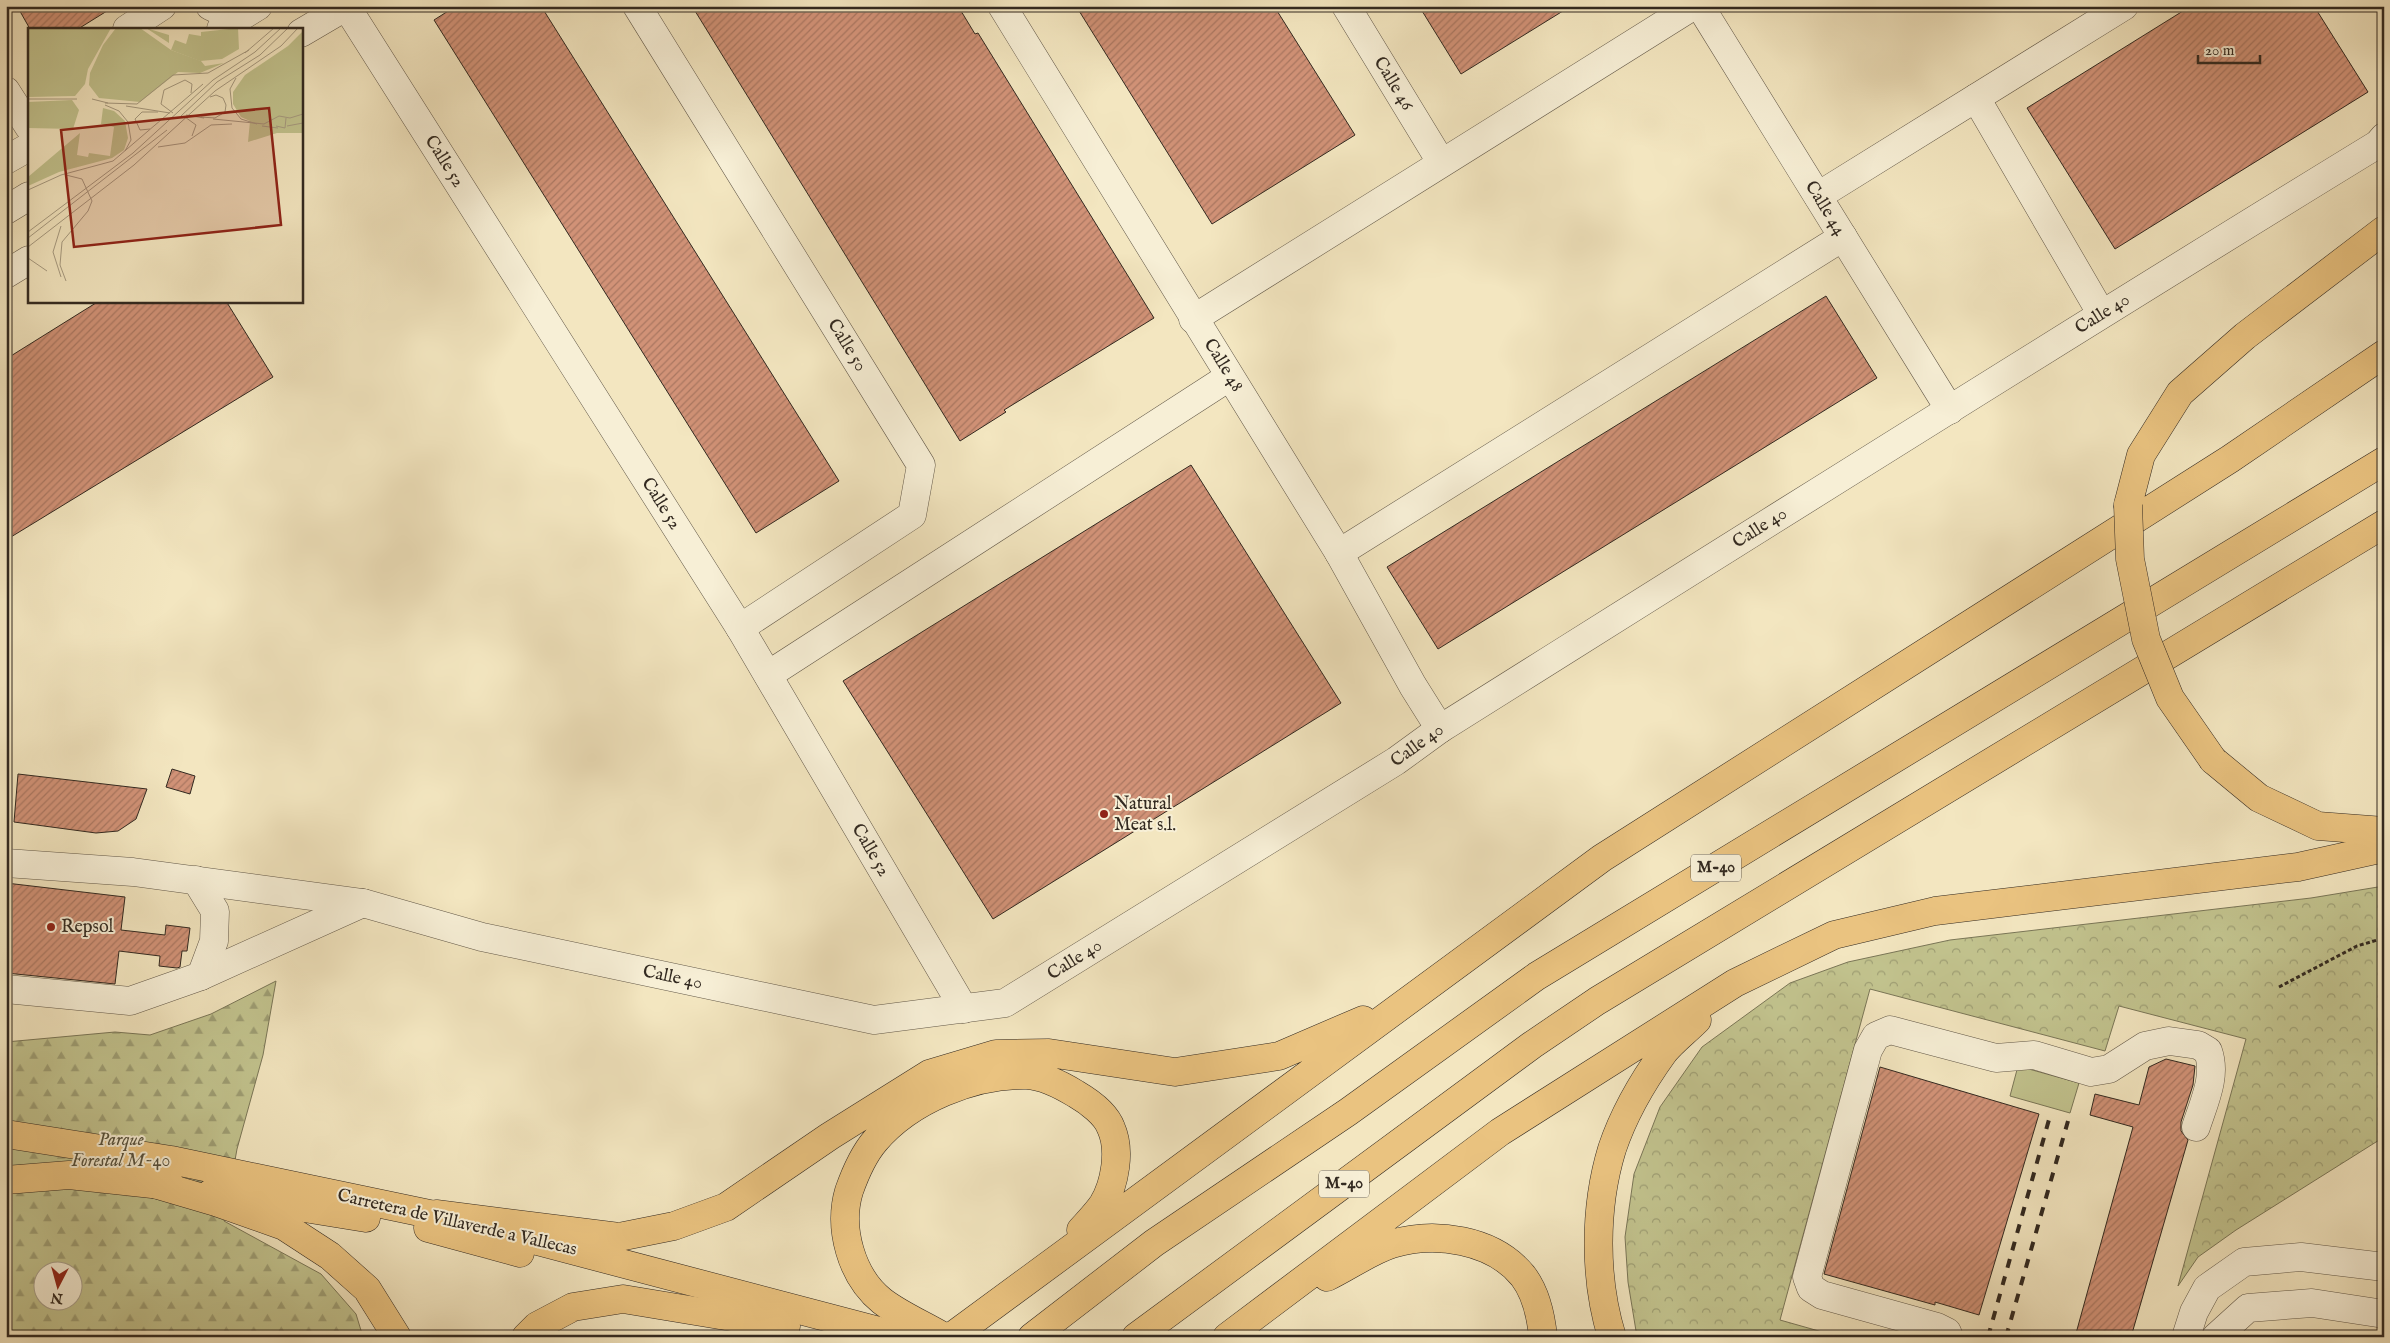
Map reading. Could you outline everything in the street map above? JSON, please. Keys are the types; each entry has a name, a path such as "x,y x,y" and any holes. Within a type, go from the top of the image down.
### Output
{"main road":[{"path":"2384,230 2245,336 2180,393 2141,455 2128,505 2130,559 2146,639 2170,698 2214,760 2259,798 2318,826 2384,831"},
{"path":"951,1337 1049,1267 1602,858 2221,464 2384,354"},
{"name":"M-40","path":"1032,1337 1154,1243 1348,1112 1537,976 2384,461"},
{"name":"M-40","path":"1146,1329 1532,1045 1597,1001 2384,524"},
{"path":"1227,1337 1500,1132 1735,983 1834,935 1935,911 2298,868 2384,848"},
{"path":"1612,1337 1604,1310 1598,1264 1602,1204 1612,1149 1633,1102 1665,1052 1735,983"},
{"path":"436,1214 619,1236 674,1226 726,1207 830,1136 929,1074 996,1054 1049,1053 1175,1072 1279,1056 1404,1003"},
{"path":"944,1337 881,1301 859,1274 845,1237 845,1205 854,1176 875,1141 904,1116 942,1093 987,1078 1029,1075 1063,1086 1090,1102 1111,1127 1117,1163 1103,1204 1049,1267"},
{"name":"Carretera de Villaverde a Vallecas","path":"6,1134 171,1160 436,1214 902,1337"},
{"name":"Carretera de Villaverde a Vallecas","path":"6,1180 70,1174 148,1182 432,1229 830,1337"},
{"path":"148,1182 216,1202 284,1226 330,1256 367,1289 397,1337"},
{"path":"1257,1314 1391,1244 1427,1237 1463,1242 1497,1253 1523,1276 1540,1310 1543,1337"},
{"path":"526,1337 537,1326 573,1307 623,1299 786,1326"}],"street":[{"path":"129,28 162,6"},
{"path":"210,6 248,16"},
{"path":"302,32 346,6"},
{"name":"Calle 52","path":"346,6 740,628 964,1009"},
{"name":"Calle 50","path":"637,6 921,465 912,515 740,628"},
{"name":"Calle 48","path":"1002,6 1229,378 1339,553 1413,686 1440,729"},
{"name":"Calle 46","path":"1346,6 1441,162"},
{"path":"1194,319 1441,162 1693,6"},
{"name":"Calle 44","path":"1700,6 1950,410"},
{"path":"1818,196 2124,6"},
{"path":"6,91 28,125"},
{"path":"1976,98 2101,313"},
{"name":"Calle 40","path":"6,863 133,872 363,903 482,937 874,1020 1005,1002 1032,988 1396,761 1440,729 1950,410 2101,313 2378,144 2384,138"},
{"path":"6,160 28,148"},
{"path":"6,210 28,197"},
{"path":"1339,553 1843,237"},
{"path":"6,274 28,261"},
{"path":"768,674 1229,378"},
{"path":"196,880 215,911 214,941 201,976"},
{"path":"6,989 130,1001 201,976 363,903"},
{"path":"1949,1337 1947,1332 1937,1327 1822,1295 1811,1288 1807,1277 1868,1050 1876,1036 1890,1030 1996,1058 2034,1055 2090,1072 2109,1069 2146,1046 2168,1041 2198,1045 2208,1050 2212,1062 2211,1078 2196,1127"},
{"path":"2186,1337 2194,1312 2207,1288 2244,1262 2301,1257 2384,1267"},
{"path":"2216,1337 2248,1308 2312,1303 2384,1314"}],"path":[{"path":"2280,987 2357,946 2384,938"}],"green space":[{"path":"2384,886 2384,1137 2236,1230 2198,1257 2178,1286 2246,1039 2119,1006 2105,1051 1870,989 1780,1320 1840,1337 1637,1337 1628,1282 1625,1237 1634,1174 1660,1107 1702,1047 1790,983 1848,962 1950,940 2311,898"},
{"name":"Parque Forestal M-40","path":"276,981 263,1055 237,1149 224,1221 321,1274 356,1314 363,1337 6,1337 6,1042 115,1032 150,1035 211,1014"},
{"path":"2018,1066 2079,1083 2070,1113 2010,1096"}],"building":[{"path":"17,6 115,6 80,28 29,28"},
{"path":"456,6 541,6 839,481 756,533 434,20"},
{"path":"692,6 958,6 975,34 978,33 1154,318 1004,410 1006,412 960,441"},
{"path":"1076,6 1274,6 1355,135 1212,224"},
{"path":"1419,6 1571,6 1461,74"},
{"path":"2191,6 2314,6 2368,92 2115,249 2027,108"},
{"path":"1826,296 1877,378 1438,649 1387,567"},
{"path":"97,302 227,302 273,377 6,540 6,359"},
{"path":"1191,465 1341,703 993,919 843,681"},
{"path":"172,769 195,776 190,794 166,787"},
{"path":"18,774 147,789 136,819 118,831 96,833 14,822"},
{"path":"6,883 125,897 121,930 165,935 166,925 190,928 187,951 182,951 180,967 177,968 159,966 160,956 119,951 115,984 6,973"},
{"path":"2166,1059 2195,1066 2193,1085 2181,1122 2181,1131 2188,1140 2131,1337 2075,1337 2133,1127 2090,1115 2095,1094 2139,1105 2149,1067"},
{"path":"1880,1067 2039,1114 1979,1315 1935,1302 1935,1305 1824,1274"}],"railway":[{"path":"1988,1337 2050,1116"},
{"path":"2006,1337 2068,1121"}],"place":[{"name":"Natural Meat s.l.","path":"1104,814"},
{"name":"Repsol","path":"51,927"}]}
